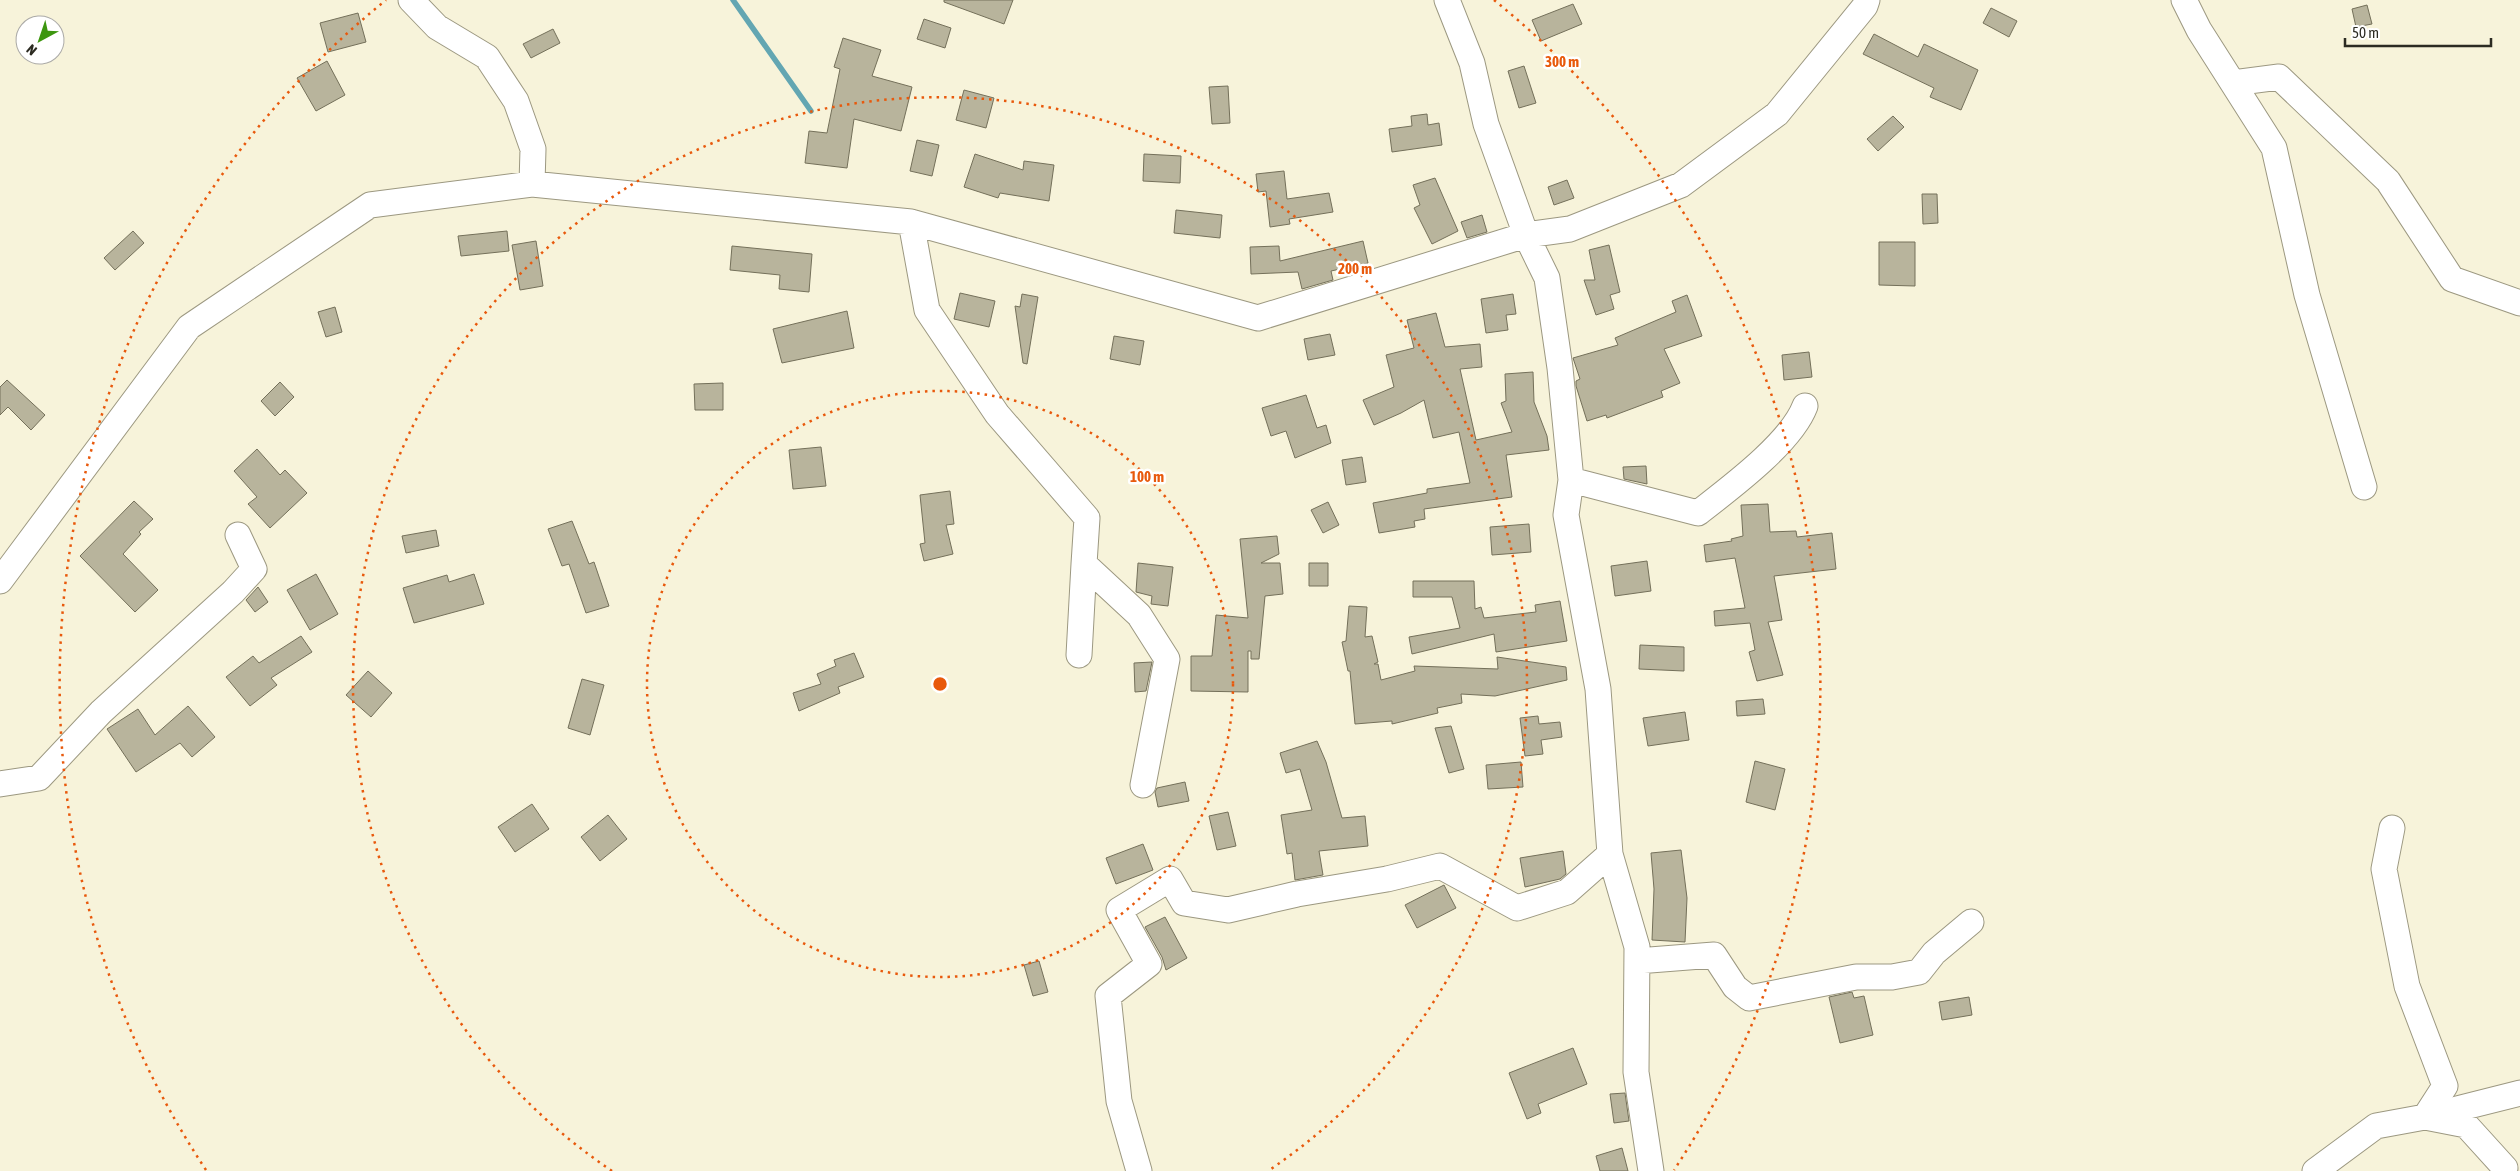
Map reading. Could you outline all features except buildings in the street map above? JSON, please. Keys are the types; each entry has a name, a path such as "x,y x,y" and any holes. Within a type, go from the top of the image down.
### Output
{"street":[{"path":"411,0 437,27 487,57 516,101 533,149 532,184"},
{"path":"1447,0 1472,62 1486,124 1526,235 1547,278 1560,368 1571,480 1566,515 1598,689 1610,854 1637,947 1636,1072 1651,1171"},
{"path":"0,581 188,328 370,205 532,184 911,222 1258,318 1526,235 1570,229 1681,185 1777,114 1865,6 1866,0"},
{"path":"2184,0 2199,30 2274,148 2307,295 2364,487"},
{"path":"2233,83 2279,77 2388,181 2452,279 2520,303"},
{"path":"911,222 927,310 997,414 1087,518 1079,655"},
{"path":"1571,480 1698,513 1757,466 1800,418 1805,406"},
{"path":"0,784 39,778 101,712 233,592 254,569 238,535"},
{"path":"1084,564 1140,615 1167,659 1143,785"},
{"path":"2392,828 2384,868 2407,986 2444,1086 2425,1117"},
{"path":"1139,1171 1118,1101 1108,996 1148,964 1119,910 1170,879 1184,903 1228,910 1297,894 1387,879 1440,866 1517,908 1568,892 1610,854"},
{"path":"1637,961 1714,955 1735,987 1749,998 1856,978 1892,977 1919,972 1934,953 1971,922"},
{"path":"2315,1171 2376,1126 2425,1117 2520,1093"},
{"path":"2425,1117 2466,1126 2505,1168"}],"waterway":[{"path":"733,0 811,111"}]}
